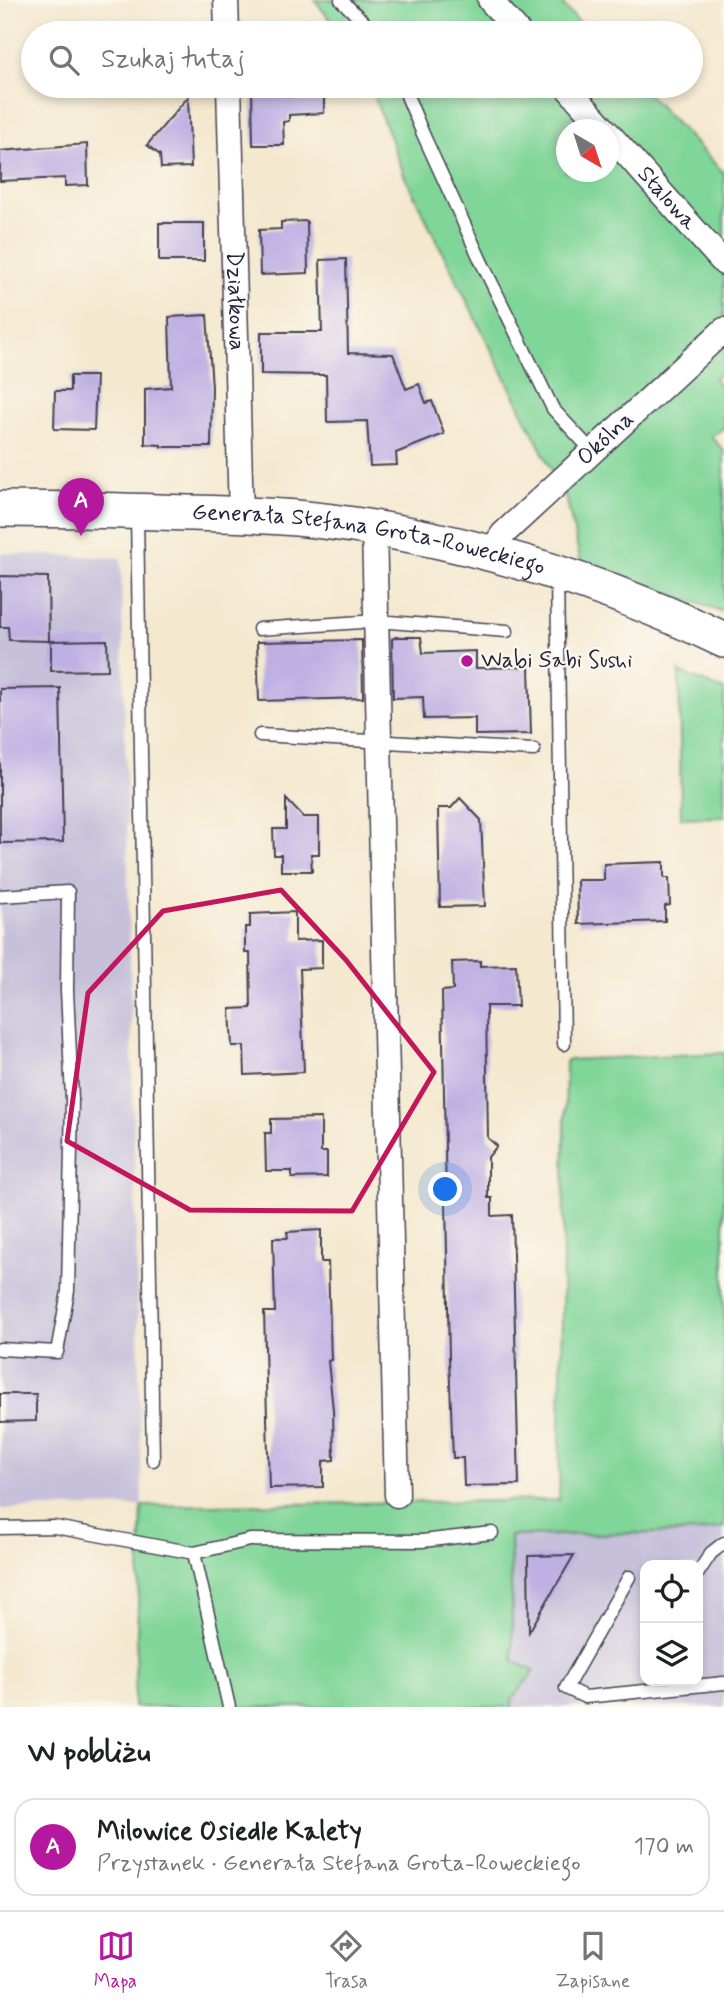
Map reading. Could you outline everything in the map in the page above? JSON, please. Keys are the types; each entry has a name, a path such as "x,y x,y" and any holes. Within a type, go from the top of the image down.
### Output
{"street":[{"path":"226,0 227,21"},
{"path":"489,0 508,21"},
{"name":"Działkowa","path":"229,98 242,515"},
{"path":"577,98 595,119"},
{"name":"Stalowa","path":"619,146 724,263"},
{"name":"Okólna","path":"490,552 503,534 724,330"},
{"name":"Generała Stefana Grota-Roweckiego","path":"0,509 242,515 299,518 374,528 490,552 557,571 658,608 724,640"},
{"path":"374,528 397,1495"}],"lane":[{"path":"341,0 363,21"},
{"path":"408,98 475,248 554,409 592,451"},
{"path":"137,511 153,1460"},
{"path":"557,571 564,1044"},
{"path":"259,629 376,621 507,631"},
{"path":"260,735 534,750"},
{"path":"0,896 68,892 67,990 72,1099 68,1291 57,1352 0,1349"},
{"path":"0,1528 55,1527 194,1553 250,1540 422,1541 492,1533"},
{"path":"703,1565 710,1553 724,1542"},
{"path":"194,1553 229,1707"},
{"path":"629,1577 566,1688 585,1697 724,1683"}],"highlighted area":[{"path":"281,890 346,960 434,1072 352,1211 190,1210 67,1141 88,993 163,911"}],"shaded area":[{"path":"0,553 121,558 142,1506 0,1509"},
{"path":"724,1527 724,1707 512,1707 510,1536 700,1532"}],"green space":[{"path":"315,0 558,0 578,21 331,21"},
{"path":"375,98 652,98 724,173 724,370 714,379 724,391 724,428 711,436 724,451 724,612 581,563 567,501 405,177"},
{"path":"679,672 724,690 724,817 681,818"},
{"path":"724,1053 724,1527 700,1532 510,1536 513,1661 534,1671 512,1699 512,1707 134,1707 142,1506 559,1500 566,1060"}],"building":[{"path":"188,98 191,167 161,168 160,155 147,145"},
{"path":"252,98 324,98 324,113 289,115 289,121 283,122 284,145 253,145"},
{"path":"87,144 88,185 65,186 65,178 0,181 0,151"},
{"path":"307,221 308,273 260,275 259,230 281,229 281,222"},
{"path":"159,223 204,223 204,261 159,261"},
{"path":"346,259 348,353 393,354 406,389 419,384 426,403 432,401 444,434 396,453 397,465 370,466 367,421 327,422 326,375 261,374 261,332 322,332 320,260"},
{"path":"207,315 212,387 211,447 161,447 145,444 145,389 171,387 169,317"},
{"path":"70,376 96,376 94,430 54,429 55,391 70,391"},
{"path":"0,576 48,577 49,641 9,640 8,627 0,627"},
{"path":"421,637 423,653 476,651 476,668 529,667 531,734 475,735 475,718 424,719 423,697 393,698 392,639"},
{"path":"107,640 108,670 51,671 51,641"},
{"path":"362,640 363,698 259,701 257,642"},
{"path":"60,688 63,842 0,843 0,689"},
{"path":"460,798 481,820 485,906 440,907 438,808 451,808"},
{"path":"286,799 303,817 319,817 319,854 311,854 312,871 281,871 281,855 274,855 273,829 286,829"},
{"path":"664,862 664,878 669,878 670,905 665,906 665,921 578,924 577,880 604,880 604,864"},
{"path":"295,912 295,941 322,940 322,968 300,969 304,1072 245,1075 244,1046 232,1046 230,1009 251,1008 250,953 245,953 245,927 250,927 250,914"},
{"path":"480,961 480,966 516,965 518,1006 486,1006 488,1138 497,1146 488,1157 488,1198 492,1198 492,1216 512,1215 519,1485 464,1486 463,1458 453,1458 442,991 453,990 452,962"},
{"path":"321,1118 321,1152 327,1152 327,1177 292,1178 292,1171 266,1171 265,1133 271,1133 271,1119"},
{"path":"321,1230 321,1262 328,1262 331,1360 328,1361 334,1460 323,1461 323,1487 269,1488 264,1312 275,1312 273,1238 288,1238 287,1232"},
{"path":"0,1394 36,1394 36,1421 0,1422"},
{"path":"574,1555 529,1632 528,1556"}],"place":[{"name":"Milowice Osiedle Kalety","path":"81,536"},
{"name":"Wabi Sabi Sushi","path":"467,661"}]}
